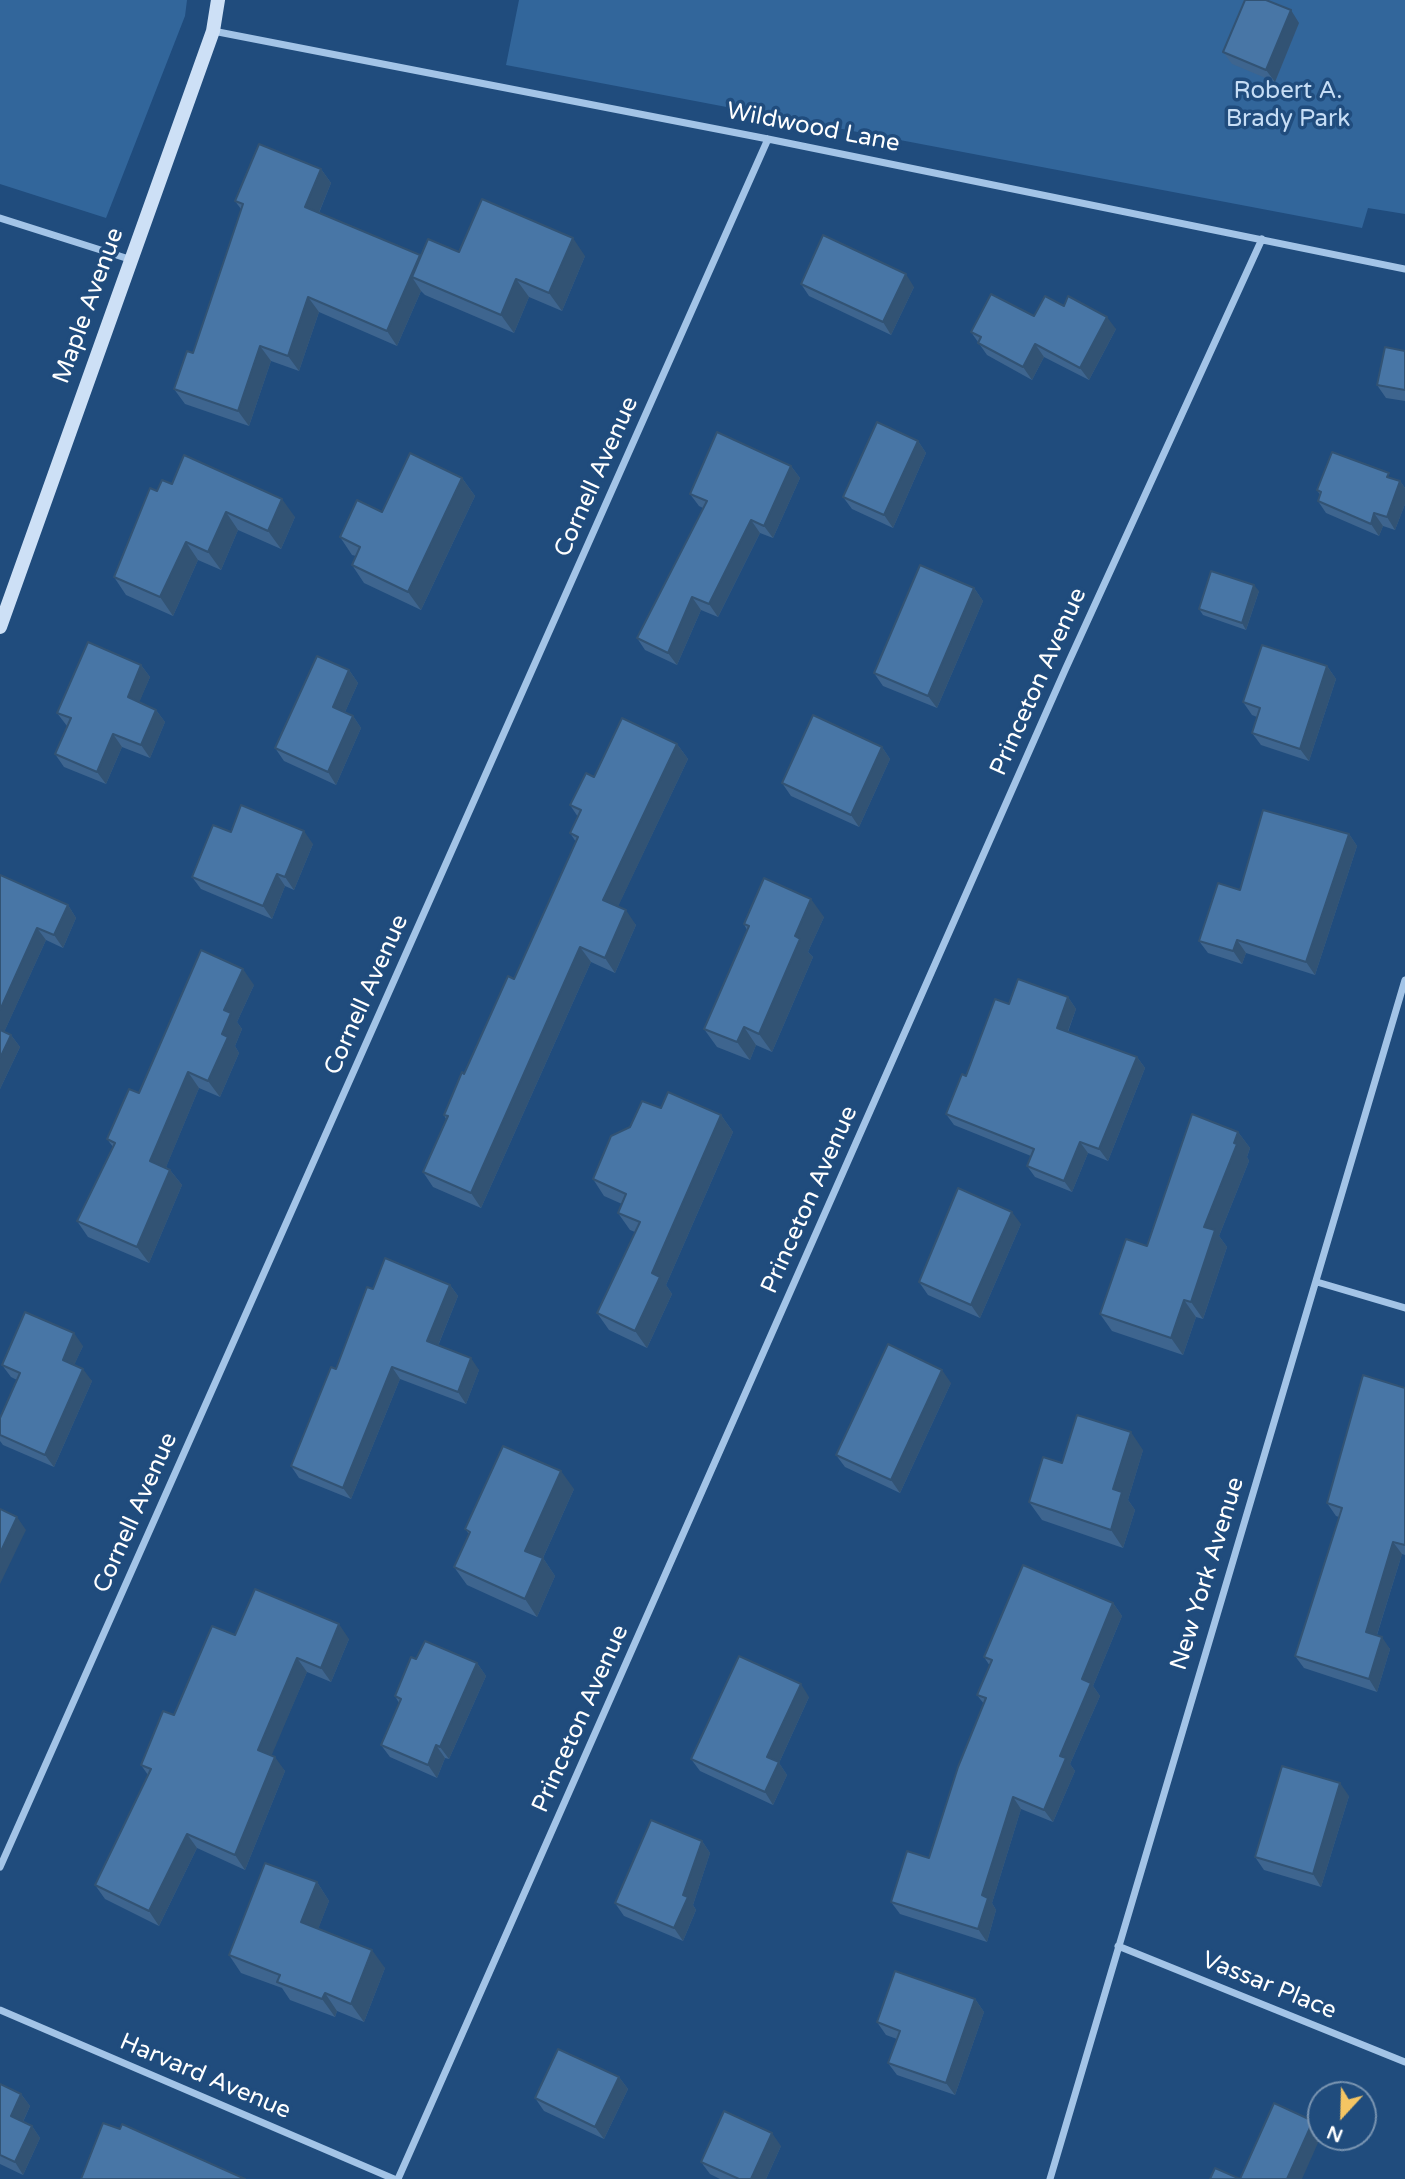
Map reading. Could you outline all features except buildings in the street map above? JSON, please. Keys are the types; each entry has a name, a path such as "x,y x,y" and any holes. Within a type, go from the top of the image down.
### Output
{"main road":[{"name":"Maple Avenue","path":"0,627 129,259 213,30 218,0"}],"street":[{"name":"Wildwood Lane","path":"213,30 768,139 1405,269"},
{"name":"Cornell Avenue","path":"0,1867 768,139"},
{"path":"0,218 129,259"},
{"name":"Princeton Avenue","path":"396,2179 1059,682 1262,239"},
{"name":"New York Avenue","path":"1050,2179 1405,980"},
{"path":"1317,1282 1405,1308"},
{"name":"Vassar Place","path":"1118,1946 1405,2062"},
{"name":"Harvard Avenue","path":"0,2010 396,2179"}],"green space":[{"path":"0,0 187,0 185,16 106,218 0,184"},
{"name":"Robert A. Brady Park","path":"519,0 1405,0 1405,214 1368,208 1362,228 506,65"}]}
